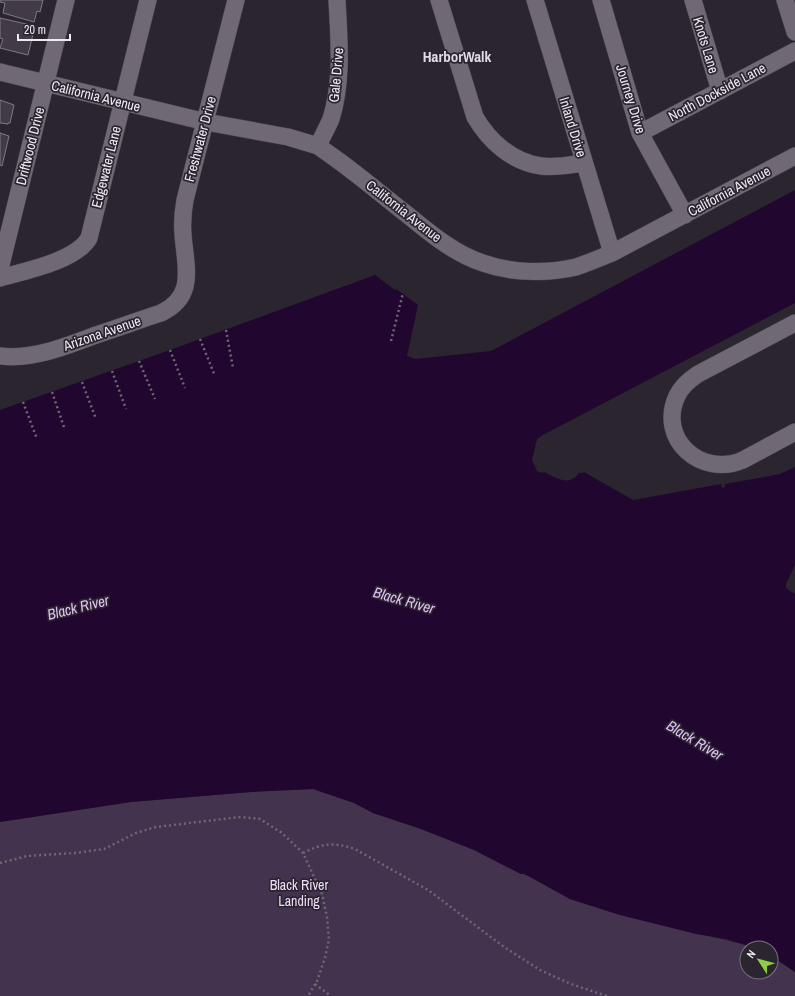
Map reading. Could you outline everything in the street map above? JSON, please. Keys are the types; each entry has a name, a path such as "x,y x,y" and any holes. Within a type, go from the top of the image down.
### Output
{"street":[{"name":"Driftwood Drive","path":"0,269 66,0"},
{"name":"Edgewater Lane","path":"0,278 59,260 75,252 86,242 90,232 148,0"},
{"name":"Freshwater Drive","path":"187,281 182,232 183,210 187,188 206,122 236,0"},
{"name":"Gale Drive","path":"318,146 331,117 338,82 339,54 337,0"},
{"path":"439,0 475,117 486,134 514,157 531,164 556,167 584,163"},
{"name":"Inland Drive","path":"535,0 612,253"},
{"name":"Journey Drive","path":"602,0 640,133 685,214"},
{"name":"Knots Lane","path":"692,0 720,91"},
{"path":"785,0 795,32"},
{"name":"North Dockside Lane","path":"640,133 795,51"},
{"name":"California Avenue","path":"0,72 206,122 288,137 318,146 428,231 462,253 483,263 511,270 549,270 574,267 590,262 612,253 795,156"},
{"name":"Arizona Avenue","path":"0,356 18,356 57,348 161,313 178,301 187,281"},
{"path":"795,323 698,374 687,382 677,396 672,409 672,424 676,436 683,448 694,458 708,464 723,465 736,463 795,432"}],"path":[{"path":"391,341 402,293"},
{"path":"226,330 233,368"},
{"path":"200,339 215,376"},
{"path":"170,350 185,388"},
{"path":"139,361 155,399"},
{"path":"112,371 126,409"},
{"path":"82,382 96,419"},
{"path":"52,392 65,430"},
{"path":"23,402 37,439"},
{"path":"0,863 27,856 75,853 104,849 136,833 156,827 240,818 260,819 291,840 303,853 322,894 325,904 329,939 315,984 308,996"},
{"path":"303,853 314,847 326,844 345,846 364,853 428,890 504,947 540,970 571,984 607,996"},
{"path":"315,984 331,996"}],"green space":[{"name":"Black River Landing","path":"313,789 354,803 373,813 421,829 474,850 521,874 530,877 570,899 620,915 739,943 739,980 779,980 779,961 795,972 795,996 0,996 0,822 131,802 251,792"}],"water":[{"name":"Black River","path":"795,190 795,303 541,436 537,439 532,460 537,471 542,473 544,472 562,480 571,480 579,473 584,472 633,500 721,484 722,488 725,487 725,484 780,474 795,467 795,565 786,584 786,588 795,594 795,972 779,961 779,940 739,940 739,943 620,915 570,899 530,877 521,874 474,850 421,829 373,813 354,803 313,789 251,792 131,802 0,822 0,410 375,275 418,305 407,356 415,359 491,351"}],"building":[{"path":"0,0 43,0 40,12 37,11 34,22 3,13 5,3 0,2"},
{"path":"0,18 35,26 28,55 0,48 3,39 0,38"},
{"path":"0,100 14,105 10,123 8,124 0,123"},
{"path":"0,133 9,136 2,166 0,165"}],"district":[{"name":"HarborWalk","path":"457,56"}]}
